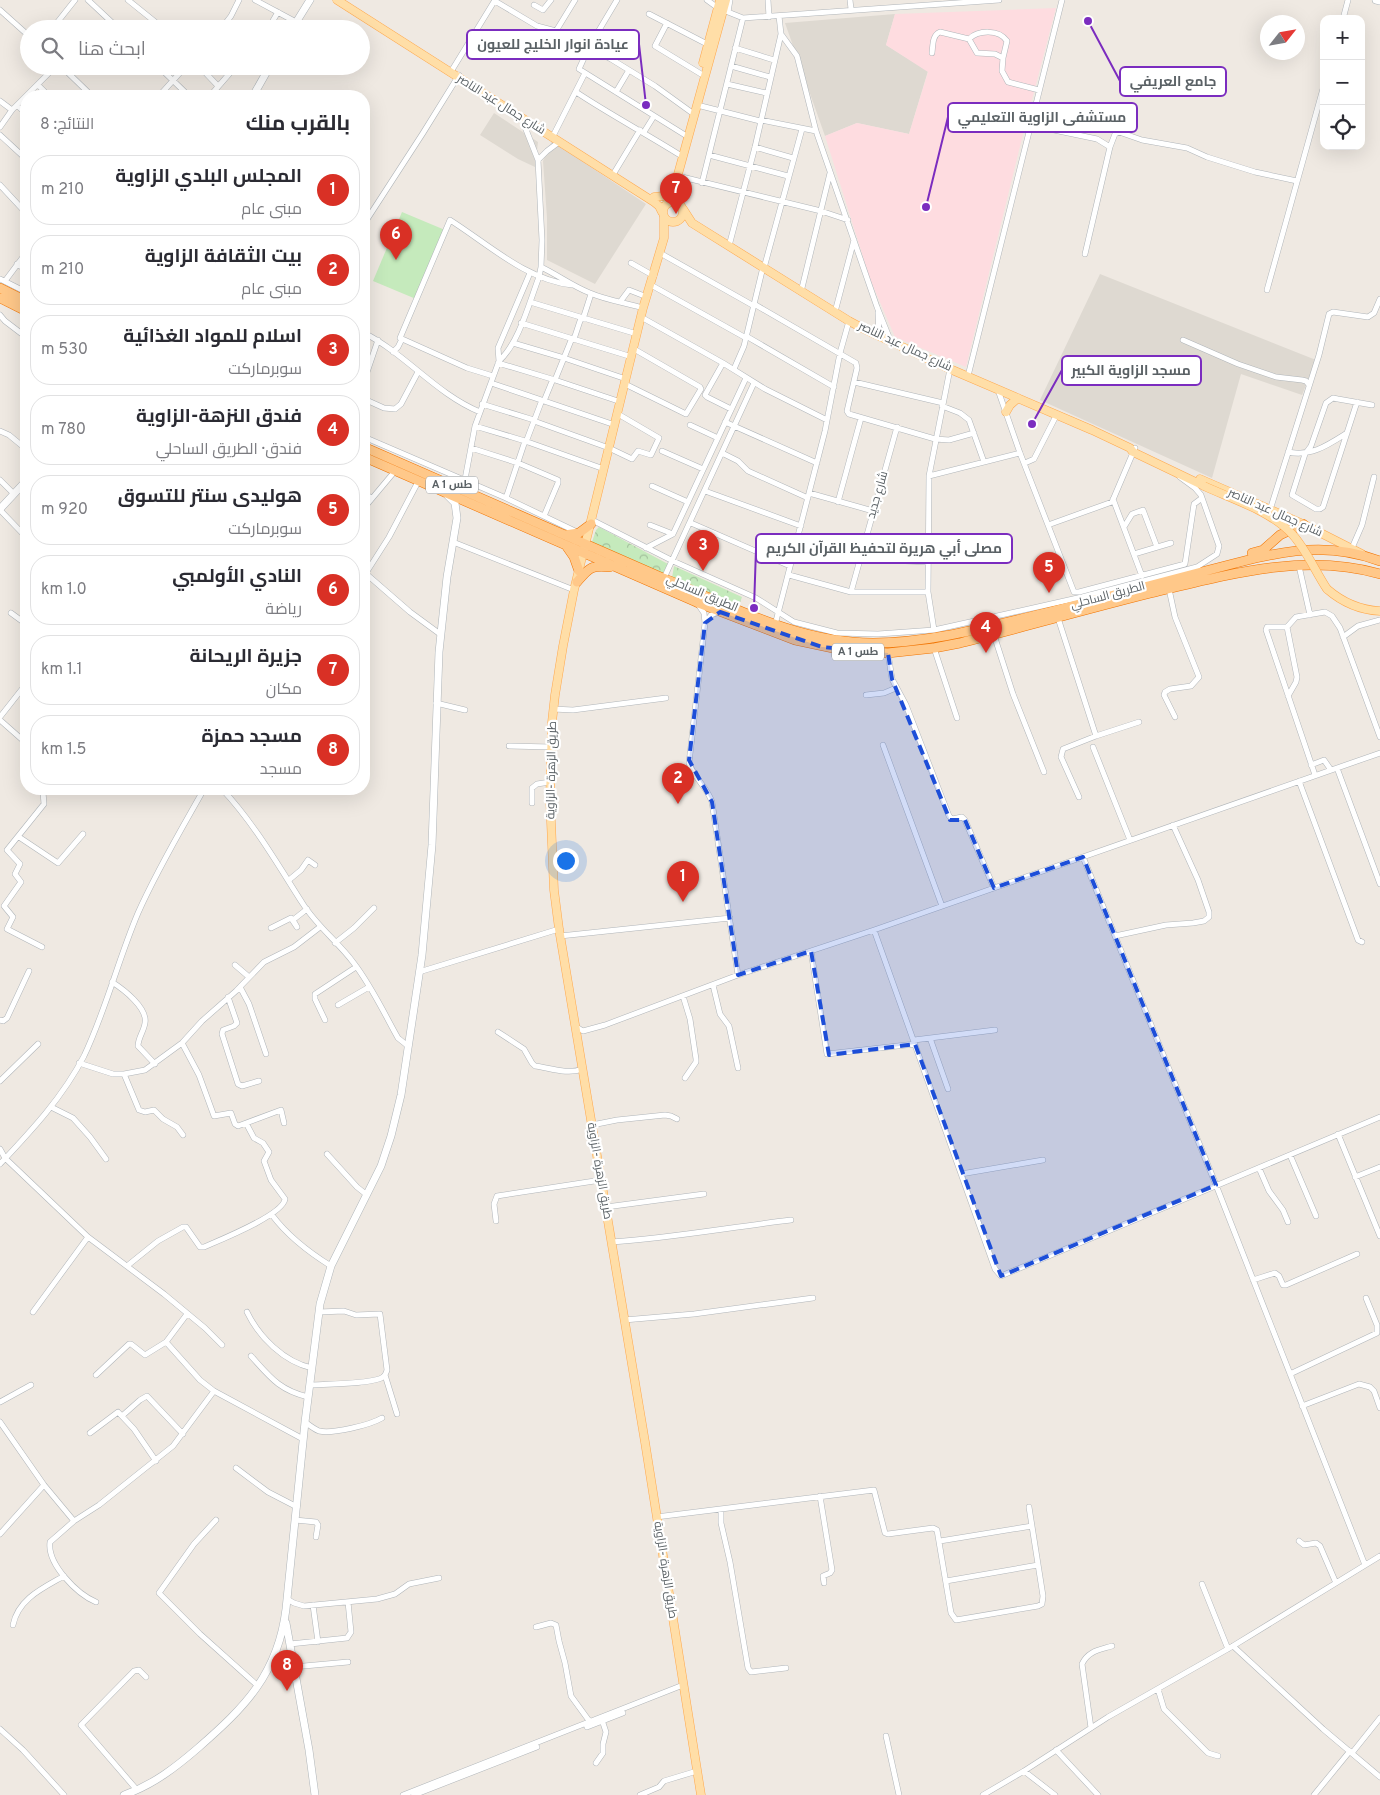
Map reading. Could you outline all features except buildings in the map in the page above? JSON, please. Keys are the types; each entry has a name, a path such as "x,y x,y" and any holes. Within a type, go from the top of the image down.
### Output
{"highway":[{"path":"2,283 20,296"},
{"path":"0,298 20,308"},
{"name":"الطريق الساحلي","path":"370,449 464,486 562,534 619,568 696,602 795,640 847,651 888,653 934,648 994,635 1253,569 1274,566 1338,567 1380,574"},
{"name":"الطريق الساحلي","path":"370,460 565,545 585,549 664,578 774,625 818,637 854,642 891,643 922,640 1004,623 1285,552 1314,549 1333,550 1365,555 1380,560"},
{"path":"562,534 579,533 591,522"},
{"path":"1264,550 1280,535 1303,524"},
{"path":"565,545 574,557 579,571"},
{"path":"1222,567 1237,556 1264,550 1285,552"},
{"path":"576,586 586,570 593,566 619,568"}],"main road":[{"path":"297,20 310,0"},
{"name":"شارع جمال عبد الناصر","path":"337,0 369,20"},
{"name":"شارع جمال عبد الناصر","path":"345,0 654,202 663,215"},
{"path":"664,238 663,215 708,44 723,10 720,0"},
{"path":"664,238 682,216 681,207 674,189 726,0"},
{"path":"1376,0 1380,1"},
{"name":"شارع جمال عبد الناصر","path":"370,21 456,74"},
{"path":"256,90 265,75"},
{"name":"شارع جمال عبد الناصر","path":"555,138 666,204"},
{"path":"654,197 663,196 670,190"},
{"path":"666,204 672,202 681,207"},
{"name":"شارع جمال عبد الناصر","path":"681,207 692,223 849,321 950,369 1057,414 1176,473 1267,515 1284,527 1300,544 1327,589 1338,598 1352,605 1367,610 1380,610"},
{"path":"663,215 669,222 677,221"},
{"name":"شارع جمال عبد الناصر","path":"677,221 692,223"},
{"name":"طريق الزهرة -الزاوية","path":"664,238 643,308 579,571 563,646 553,709 550,782 552,862 560,932 701,1795"},
{"path":"1006,412 1010,405 1018,398"},
{"name":"شارع جمال عبد الناصر","path":"1132,450 1303,524 1365,555"},
{"path":"0,509 20,488"},
{"path":"124,1795 162,1776 191,1754 235,1715 258,1686 272,1663 286,1617 303,1439 319,1312 331,1266 384,1161 401,1095 419,972 430,872 440,634 457,518 455,503 444,492"},
{"path":"457,518 465,507 473,505"},
{"path":"286,1617 291,1652 290,1665"},
{"path":"277,1649 283,1648 291,1652"},
{"path":"277,1649 290,1665 295,1677 309,1750 315,1795"},
{"path":"272,1663 279,1661 290,1665"}],"street":[{"path":"59,20 75,0"},
{"path":"88,0 109,20"},
{"path":"128,0 153,20"},
{"path":"228,20 239,0"},
{"path":"370,214 456,74 495,0 537,26 556,31 589,47 656,86 691,112"},
{"path":"534,5 543,10 551,0"},
{"path":"556,31 575,0"},
{"path":"617,0 589,47 580,67 585,73 685,135"},
{"path":"707,0 723,10 743,18 999,0"},
{"path":"723,10 730,0"},
{"path":"768,0 769,17"},
{"path":"850,0 851,9"},
{"path":"872,0 873,8"},
{"path":"904,0 904,6"},
{"path":"968,376 1062,0"},
{"path":"1344,15 1348,0"},
{"path":"257,1 278,12 288,20"},
{"path":"0,10 20,28"},
{"path":"273,20 278,12"},
{"path":"649,14 708,44"},
{"path":"729,246 755,147 781,34 779,16"},
{"path":"702,183 743,18"},
{"path":"667,23 655,46 701,74"},
{"path":"969,39 974,34 982,31 1002,36 1007,41 1002,71 1008,82 1039,90"},
{"path":"932,53 934,37 940,32 969,39 977,53 995,54 1003,58"},
{"path":"781,34 797,56 816,131 891,342"},
{"path":"735,48 774,60"},
{"path":"731,66 770,77"},
{"path":"616,92 629,70"},
{"path":"538,160 555,138 585,73"},
{"path":"33,90 47,75"},
{"path":"70,75 86,90"},
{"path":"166,75 182,90"},
{"path":"164,90 178,75"},
{"path":"208,75 218,86"},
{"path":"215,90 228,75"},
{"path":"727,84 766,93"},
{"path":"38,85 43,90"},
{"path":"576,92 680,155"},
{"path":"1267,290 1320,99"},
{"path":"0,100 12,110"},
{"path":"0,127 19,103"},
{"path":"697,106 760,121 816,131"},
{"path":"498,362 513,343 530,302 541,267 542,229 538,160 521,116"},
{"path":"614,173 654,116"},
{"path":"1030,126 1097,139 1110,147"},
{"path":"734,370 742,353 763,268 802,129"},
{"path":"1085,254 1110,147 1115,134 1119,132 1142,140 1187,148 1207,157 1254,172 1297,181"},
{"path":"0,135 20,153"},
{"path":"755,147 793,158"},
{"path":"709,155 788,176"},
{"path":"802,292 830,172"},
{"path":"678,176 782,203 821,211 848,220"},
{"path":"0,185 20,207"},
{"path":"393,352 402,339 400,336 450,220 530,274 572,285"},
{"path":"835,312 854,239"},
{"path":"660,253 857,364 847,412 849,414 935,439 949,440 974,433"},
{"path":"20,260 2,283 20,290"},
{"path":"631,263 654,276"},
{"path":"541,267 591,294 643,308"},
{"path":"464,486 475,426 498,362 498,348 530,274"},
{"path":"651,285 834,387"},
{"path":"620,302 629,290 647,297"},
{"path":"506,498 534,420 573,339 591,294"},
{"path":"1270,510 1319,355 1329,314 1333,312 1368,317 1374,312 1380,300"},
{"path":"530,302 637,334"},
{"path":"878,307 879,336"},
{"path":"0,315 20,332"},
{"path":"641,317 746,378 827,420"},
{"path":"774,625 789,575 817,463 840,353 849,321"},
{"path":"521,323 632,357"},
{"path":"370,336 464,404 480,412"},
{"path":"402,339 467,368 493,376"},
{"path":"370,363 378,340"},
{"path":"1183,340 1266,374 1306,381 1309,385"},
{"path":"513,343 564,358 626,382 686,414 701,389 700,387 634,349"},
{"path":"498,362 621,402"},
{"path":"723,363 705,395 731,408"},
{"path":"934,630 928,592 929,476 950,369"},
{"path":"370,402 384,408 395,410 401,404 418,372"},
{"path":"646,548 673,534 746,378"},
{"path":"664,578 691,523 754,382"},
{"path":"854,382 942,405 963,414 969,420 984,462"},
{"path":"491,383 615,425"},
{"path":"998,388 1020,453 1072,589 1076,592 1185,564 1194,504 1202,498"},
{"path":"1357,402 1323,507 1320,509 1292,495 1326,403 1330,399 1338,398 1372,405"},
{"path":"482,404 534,420 609,448 632,459 638,451 651,455 659,439 618,414"},
{"path":"1024,463 1034,459 1057,414"},
{"path":"838,502 861,418"},
{"path":"725,422 817,463"},
{"path":"690,425 718,438"},
{"path":"475,426 526,441 604,469"},
{"name":"شارع جديد","path":"851,592 897,428"},
{"path":"0,431 20,444"},
{"path":"1288,452 1306,454 1323,448 1347,433"},
{"path":"370,440 464,486 506,498 579,533"},
{"path":"470,448 518,463 559,481 544,516"},
{"path":"1048,526 1109,504 1114,499 1132,450"},
{"path":"662,451 703,469"},
{"path":"722,453 738,461 748,471 808,496 873,511"},
{"path":"929,476 1020,453"},
{"path":"370,500 395,471"},
{"path":"591,522 756,598 778,613 801,625 837,632 878,634 934,630 1082,597 1207,562 1217,554 1219,548 1202,498 1195,488 1176,473"},
{"path":"1352,548 1362,525 1374,477"},
{"path":"0,480 14,494"},
{"path":"370,565 389,537 419,480"},
{"path":"652,486 688,502"},
{"path":"704,491 801,526"},
{"path":"1114,499 1142,576"},
{"path":"0,509 20,531"},
{"path":"1124,527 1132,514 1143,510 1157,547"},
{"path":"691,523 790,566"},
{"path":"650,525 673,534"},
{"path":"453,542 576,586"},
{"path":"1134,554 1171,543"},
{"path":"860,559 928,562"},
{"path":"1299,566 1310,615"},
{"path":"789,575 851,592 928,592"},
{"path":"370,576 410,612 440,634"},
{"path":"1169,589 1176,617 1199,677 1191,686 1170,689 1165,692 1164,695 1175,717"},
{"path":"696,602 704,613 705,623 689,763 712,802 738,975"},
{"path":"705,623 711,615 720,612"},
{"path":"1287,627 1296,617 1325,612 1329,614 1340,628 1380,737"},
{"path":"11,613 20,620"},
{"path":"1058,618 1096,736"},
{"path":"1343,637 1358,626 1380,620"},
{"path":"1287,627 1270,626 1266,627 1266,630 1315,775"},
{"path":"1287,627 1297,677 1288,696"},
{"path":"994,635 1044,772"},
{"path":"934,648 957,718"},
{"path":"888,653 891,674 896,688 906,705 949,816 952,819 962,817 965,820 994,888"},
{"path":"866,695 896,688"},
{"path":"20,692 0,717 20,737"},
{"path":"553,709 573,710 666,698"},
{"path":"436,703 465,710"},
{"path":"1079,797 1061,754 1067,747 1139,722"},
{"path":"883,745 942,906"},
{"path":"509,746 551,747"},
{"path":"1093,748 1130,840"},
{"path":"575,1026 583,1031 593,1029 738,975 811,952 1379,753 1380,760"},
{"path":"1311,765 1324,760 1331,770"},
{"path":"1337,768 1380,884"},
{"path":"1299,781 1334,872 1353,930 1358,940 1362,942"},
{"path":"532,803 532,788 537,784 550,782"},
{"path":"42,947 8,931 7,928 13,917 4,906 21,882 15,874 20,864 8,850 44,804 43,795"},
{"path":"0,1164 51,1107 80,1063 94,1032 138,914 201,795"},
{"path":"227,795 250,822 320,927 356,967 398,1038 408,1046"},
{"path":"1115,936 1166,925 1193,924 1209,916 1198,880 1173,825"},
{"path":"18,837 58,863 83,834"},
{"path":"1083,856 1216,1185 1365,1565"},
{"path":"289,880 301,870 308,860 315,865"},
{"path":"335,943 354,928 374,908"},
{"path":"271,928 291,918 297,927 293,920 307,909"},
{"path":"419,972 560,932 730,918"},
{"path":"80,1063 106,1073 124,1074 141,1072 182,1043 202,1020 240,987 264,962 294,947 320,927"},
{"path":"874,930 995,1269 1001,1276 1380,1118"},
{"path":"811,952 828,1054 995,1030"},
{"path":"235,965 249,977"},
{"path":"325,1020 315,999 315,994 356,967"},
{"path":"0,1020 3,1021 7,1018 29,972"},
{"path":"112,982 124,990 144,1014 145,1025 138,1046 154,1064"},
{"path":"713,985 720,1014 729,1026 738,1068"},
{"path":"240,987 249,1004 266,1054"},
{"path":"338,1005 369,987"},
{"path":"683,996 690,1019 696,1059 696,1062 685,1078"},
{"path":"228,998 236,1023 234,1026 224,1030 222,1034 238,1084 242,1086 259,1081"},
{"path":"498,1032 524,1049 535,1066 568,1072 576,1072 582,1069"},
{"path":"930,1038 948,1089"},
{"path":"182,1043 199,1075 214,1116 232,1114 237,1125 280,1110 284,1122"},
{"path":"0,1081 38,1044"},
{"path":"124,1074 139,1110 142,1112 154,1110 163,1119 177,1127 183,1135"},
{"path":"51,1107 73,1118 103,1152 106,1158"},
{"path":"592,1125 665,1115 678,1119"},
{"path":"127,1266 158,1241 183,1226 186,1227 202,1248 272,1215 284,1203 285,1200 271,1180 264,1162 269,1152 263,1143 254,1138 246,1123"},
{"path":"1338,1134 1380,1236"},
{"path":"0,1149 6,1158 88,1237 164,1294 205,1328 222,1345"},
{"path":"326,1154 367,1195"},
{"path":"1290,1155 1316,1216"},
{"path":"961,1174 1043,1160"},
{"path":"1356,1177 1380,1167"},
{"path":"1259,1168 1269,1191 1283,1210 1288,1222"},
{"path":"496,1220 494,1204 497,1196 601,1180"},
{"path":"606,1207 704,1194"},
{"path":"272,1215 281,1226 310,1252 331,1266"},
{"path":"611,1242 791,1220"},
{"path":"33,1312 88,1237"},
{"path":"1253,1280 1275,1273 1279,1276 1283,1285 1286,1286 1357,1254"},
{"path":"624,1320 702,1313 813,1298"},
{"path":"1290,1374 1377,1333 1378,1330 1366,1298"},
{"path":"319,1312 346,1311 359,1316 380,1314 387,1367 385,1375 397,1414"},
{"path":"247,1312 253,1324 281,1353 312,1368"},
{"path":"96,1375 129,1344 132,1344 145,1355 166,1342 187,1314"},
{"path":"166,1342 200,1380 214,1391 303,1439"},
{"path":"251,1356 273,1380 291,1393 308,1397"},
{"path":"310,1385 352,1382 380,1378 385,1375"},
{"path":"1302,1406 1359,1384 1370,1387 1374,1391 1380,1408"},
{"path":"0,1402 31,1385"},
{"path":"96,1602 74,1589 64,1576 53,1559 49,1544 51,1540 174,1446 214,1391"},
{"path":"122,1416 147,1396 183,1434"},
{"path":"90,1433 117,1412 134,1429 156,1461"},
{"path":"305,1422 314,1428 324,1431 364,1426 382,1418"},
{"path":"0,1422 44,1485 74,1521"},
{"path":"236,1468 268,1492 297,1506"},
{"path":"0,1534 44,1485"},
{"path":"656,1517 874,1490 885,1533 890,1534 933,1528 936,1530 940,1541 951,1613 956,1620 1042,1604 1043,1596 1029,1507"},
{"path":"820,1496 832,1570 823,1576 824,1583"},
{"path":"721,1508 720,1522 730,1562 748,1668 751,1672 786,1668"},
{"path":"216,1520 194,1544 159,1593 200,1634 258,1686"},
{"path":"295,1520 316,1522 318,1525 316,1537"},
{"path":"940,1541 1032,1526"},
{"path":"1299,1541 1304,1545 1319,1544 1336,1583"},
{"path":"983,1795 1091,1728 1231,1648 1380,1556"},
{"path":"946,1581 1038,1565"},
{"path":"13,1625 16,1612 29,1598 64,1576"},
{"path":"288,1599 301,1606 378,1599 395,1594 406,1585 438,1578"},
{"path":"1202,1584 1231,1648 1380,1777"},
{"path":"290,1644 349,1637 351,1632 348,1602"},
{"path":"314,1605 318,1642"},
{"path":"536,1627 552,1622 556,1625 571,1696 590,1722"},
{"path":"1091,1728 1082,1664 1085,1658 1092,1652 1112,1646"},
{"path":"290,1665 348,1662"},
{"path":"137,1790 81,1725 134,1671 139,1670 146,1677"},
{"path":"414,1795 684,1687"},
{"path":"1158,1689 1164,1709 1208,1753 1218,1756"},
{"path":"1314,1795 1380,1718"},
{"path":"403,1795 602,1719"},
{"path":"596,1764 604,1753 606,1732 602,1719"},
{"path":"0,1729 23,1750 64,1795"},
{"path":"886,1736 899,1795"},
{"path":"1056,1750 1098,1795"},
{"path":"640,1795 659,1787 664,1781 697,1771"},
{"path":"1024,1771 1055,1795"}],"highlighted area":[{"path":"720,612 822,647 888,653 892,679 950,820 965,820 994,888 1083,857 1216,1185 1001,1276 915,1044 829,1055 811,951 738,975 712,802 689,760 705,623"}],"shaded area":[{"path":"1056,8 966,367 895,337 870,279 825,136 857,123 909,134 928,72 886,45 895,14"},
{"path":"895,14 886,45 928,71 909,134 857,123 825,136 785,23"},
{"path":"494,113 538,142 535,167 518,159 480,135"},
{"path":"552,141 646,204 595,284 547,260 547,218 543,161"},
{"path":"1100,274 1316,360 1302,395 1241,374 1212,478 1040,400"}],"green space":[{"path":"402,212 445,230 416,299 373,281"},
{"path":"599,527 668,564 662,575 594,546 592,542"},
{"path":"674,566 742,597 738,608 672,578"}],"place":[{"name":"جامع العريفي","path":"1088,21"},
{"name":"عيادة انوار الخليج للعيون","path":"646,105"},
{"name":"مستشفى الزاوية التعليمي","path":"926,207"},
{"name":"جزيرة الريحانة","path":"676,214"},
{"name":"النادي الأولمبي","path":"396,260"},
{"name":"مسجد الزاوية الكبير","path":"1032,424"},
{"name":"اسلام للمواد الغذائية","path":"703,571"},
{"name":"هوليدى سنتر للتسوق","path":"1049,593"},
{"name":"مصلى أبي هريرة لتحفيظ القرآن الكريم","path":"754,608"},
{"name":"فندق النزهة-الزاوية","path":"986,653"},
{"name":"بيت الثقافة الزاوية","path":"678,804"},
{"name":"المجلس البلدي الزاوية","path":"683,902"},
{"name":"مسجد حمزة","path":"287,1691"}]}
